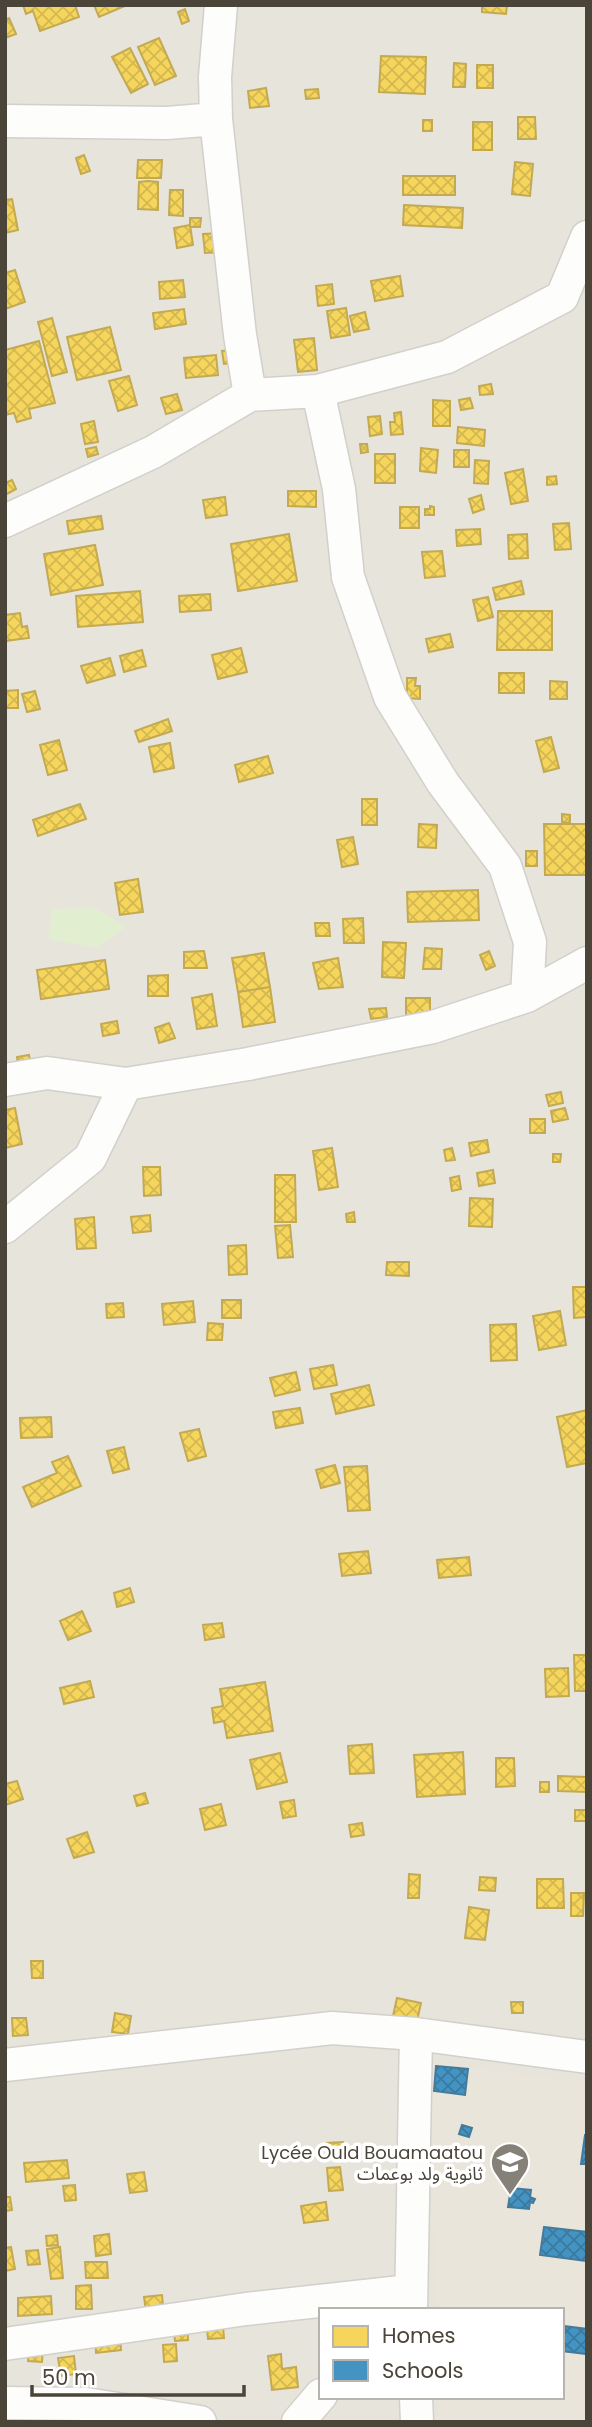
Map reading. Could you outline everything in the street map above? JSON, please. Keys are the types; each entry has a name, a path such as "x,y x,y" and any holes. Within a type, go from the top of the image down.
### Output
{"street":[{"path":"220,5 215,77 216,118 240,335 250,395"},
{"path":"5,121 167,123 216,118"},
{"path":"5,521 153,452 250,395 318,391 447,357 562,297 587,237"},
{"path":"318,391 339,489 348,577 390,697 443,783 505,866 530,942 527,996"},
{"path":"5,1080 47,1073 126,1084 248,1065 433,1027 527,996 587,963"},
{"path":"5,1227 90,1158 126,1084"},
{"path":"5,2065 321,2029 416,2034 587,2057"},
{"path":"5,2344 246,2309 405,2304 416,2034"},
{"path":"298,2422 319,2397"},
{"path":"416,2399 418,2422"},
{"path":"5,2403 86,2404 200,2422"}],"shaded area":[{"path":"5,5 587,5 587,2422 5,2422"},
{"name":"Lycée Ould Bouamaatou ثانوية ولد بوعمات","path":"429,2063 587,2082 587,2422 439,2422 438,2399 564,2399 564,2308 436,2308"}],"green space":[{"path":"94,908 127,926 96,948 49,939 52,909"}],"building: Homes":[{"path":"23,5 75,5 79,17 40,31 33,11 26,14"},
{"path":"94,5 127,5 99,17"},
{"path":"482,5 507,5 506,14 482,12"},
{"path":"185,9 189,21 182,24 178,12"},
{"path":"9,18 16,34 5,38 5,20"},
{"path":"159,38 176,76 155,85 138,47"},
{"path":"130,48 148,84 131,93 112,57"},
{"path":"381,56 426,57 425,94 379,92"},
{"path":"454,63 466,64 465,87 453,87"},
{"path":"477,65 493,65 493,88 477,88"},
{"path":"266,88 269,106 250,108 248,91"},
{"path":"318,89 319,98 306,99 305,90"},
{"path":"518,117 535,117 536,139 518,139"},
{"path":"423,120 432,120 432,131 423,131"},
{"path":"473,122 492,122 492,150 473,150"},
{"path":"84,155 90,171 81,174 76,158"},
{"path":"138,160 162,160 161,178 137,178"},
{"path":"515,162 533,164 530,196 512,194"},
{"path":"403,176 455,176 455,195 403,195"},
{"path":"139,182 158,182 158,210 138,209"},
{"path":"170,190 183,190 183,216 169,215"},
{"path":"12,199 18,230 5,233 5,200"},
{"path":"404,205 463,208 462,228 403,225"},
{"path":"190,218 201,218 200,227 190,227"},
{"path":"190,225 193,245 177,248 174,228"},
{"path":"220,233 222,252 205,253 203,234"},
{"path":"15,270 25,302 5,309 5,273"},
{"path":"400,276 403,296 375,301 371,281"},
{"path":"183,280 185,297 160,299 159,282"},
{"path":"332,284 334,304 318,306 316,286"},
{"path":"346,308 350,335 331,338 327,311"},
{"path":"184,309 186,324 155,329 153,313"},
{"path":"365,312 369,329 354,332 350,316"},
{"path":"52,318 67,372 52,376 38,322"},
{"path":"110,327 121,370 77,380 67,337"},
{"path":"314,338 317,370 298,372 294,340"},
{"path":"39,341 55,403 29,409 31,418 17,422 14,413 5,415 5,350"},
{"path":"232,350 233,363 224,364 222,351"},
{"path":"216,355 218,375 186,378 184,358"},
{"path":"129,376 137,405 118,411 109,381"},
{"path":"491,384 493,394 480,395 479,386"},
{"path":"177,394 182,410 166,414 161,398"},
{"path":"470,398 473,408 461,410 459,400"},
{"path":"433,400 450,401 450,426 433,426"},
{"path":"401,412 403,434 391,435 390,422 395,422 394,413"},
{"path":"380,416 382,434 370,436 368,417"},
{"path":"94,421 98,442 85,444 81,424"},
{"path":"458,427 485,430 484,446 457,443"},
{"path":"360,444 367,444 368,452 361,453"},
{"path":"96,447 98,454 88,457 86,449"},
{"path":"421,448 438,450 436,473 420,471"},
{"path":"454,450 469,450 469,467 454,467"},
{"path":"375,454 395,454 395,483 375,483"},
{"path":"475,460 489,461 488,484 474,483"},
{"path":"523,469 528,501 511,504 505,473"},
{"path":"556,476 557,484 547,485 547,477"},
{"path":"12,480 16,489 5,495 5,483"},
{"path":"288,491 316,491 316,507 288,506"},
{"path":"481,495 484,509 473,513 469,499"},
{"path":"225,497 227,515 206,518 203,500"},
{"path":"430,506 434,507 434,515 425,515 425,509 430,509"},
{"path":"400,507 419,507 419,528 400,528"},
{"path":"101,516 103,529 69,534 67,521"},
{"path":"569,523 571,549 555,550 553,524"},
{"path":"480,529 481,544 457,546 456,530"},
{"path":"289,534 297,581 238,591 231,544"},
{"path":"527,534 528,558 509,559 508,535"},
{"path":"95,545 103,585 51,595 44,554"},
{"path":"442,551 445,576 425,578 422,552"},
{"path":"521,581 524,594 496,600 493,588"},
{"path":"140,591 143,622 78,627 76,596"},
{"path":"210,594 211,610 180,612 179,596"},
{"path":"488,597 493,617 478,621 473,600"},
{"path":"498,611 552,611 552,650 497,650"},
{"path":"20,613 22,627 27,626 29,638 5,641 5,615"},
{"path":"450,634 453,647 429,652 426,639"},
{"path":"241,648 247,672 218,679 212,655"},
{"path":"142,650 146,666 124,672 120,656"},
{"path":"110,658 115,675 87,683 81,666"},
{"path":"499,673 524,673 524,693 499,693"},
{"path":"407,678 416,678 415,686 420,686 420,699 407,698"},
{"path":"550,681 567,682 567,699 550,699"},
{"path":"18,690 18,708 5,708 5,691"},
{"path":"35,691 40,709 27,712 22,694"},
{"path":"168,719 172,731 139,742 135,731"},
{"path":"551,737 559,768 544,772 536,741"},
{"path":"59,740 67,770 48,775 40,745"},
{"path":"170,743 174,768 154,772 149,747"},
{"path":"268,756 273,773 239,782 235,765"},
{"path":"362,799 377,799 377,825 362,825"},
{"path":"80,804 86,819 38,836 33,820"},
{"path":"562,814 570,815 570,823 562,822"},
{"path":"419,824 437,825 436,848 418,847"},
{"path":"544,824 587,824 587,875 545,875"},
{"path":"353,837 358,864 342,867 337,840"},
{"path":"526,851 537,851 537,866 526,866"},
{"path":"138,879 143,912 120,915 115,883"},
{"path":"478,890 479,920 408,922 407,892"},
{"path":"363,918 364,943 344,943 343,919"},
{"path":"315,923 329,923 330,936 316,936"},
{"path":"383,942 406,943 404,978 382,977"},
{"path":"425,948 442,949 441,969 423,969"},
{"path":"204,951 207,968 184,968 184,952"},
{"path":"489,951 495,966 486,970 480,955"},
{"path":"264,953 270,987 238,992 232,958"},
{"path":"338,958 343,987 319,989 313,963"},
{"path":"105,960 109,989 41,999 37,970"},
{"path":"168,975 168,996 148,996 148,976"},
{"path":"270,987 275,1022 243,1027 238,992"},
{"path":"212,994 217,1026 197,1029 192,998"},
{"path":"406,998 430,998 430,1017 406,1017"},
{"path":"386,1008 387,1017 371,1019 369,1009"},
{"path":"117,1021 119,1033 103,1036 101,1024"},
{"path":"169,1023 175,1038 159,1043 155,1028"},
{"path":"29,1055 32,1070 19,1072 17,1057"},
{"path":"561,1092 563,1103 549,1106 546,1095"},
{"path":"15,1108 22,1144 5,1148 5,1110"},
{"path":"565,1108 568,1119 553,1122 551,1111"},
{"path":"530,1119 545,1119 545,1133 530,1133"},
{"path":"487,1140 489,1152 471,1156 469,1143"},
{"path":"332,1148 338,1187 319,1190 313,1151"},
{"path":"452,1148 455,1160 446,1161 444,1150"},
{"path":"553,1154 561,1154 560,1162 553,1162"},
{"path":"143,1167 160,1167 161,1195 144,1196"},
{"path":"493,1170 495,1183 479,1186 477,1173"},
{"path":"275,1175 295,1175 296,1222 275,1222"},
{"path":"459,1176 461,1189 452,1191 450,1178"},
{"path":"470,1198 493,1199 492,1227 469,1226"},
{"path":"354,1212 355,1222 347,1222 346,1214"},
{"path":"150,1215 151,1231 133,1233 131,1217"},
{"path":"94,1217 96,1248 77,1249 75,1219"},
{"path":"290,1225 293,1257 278,1258 275,1226"},
{"path":"246,1245 247,1274 229,1275 228,1246"},
{"path":"387,1262 409,1262 409,1276 386,1275"},
{"path":"573,1287 587,1287 587,1317 574,1318"},
{"path":"222,1300 241,1300 241,1318 222,1318"},
{"path":"193,1301 195,1322 164,1325 162,1304"},
{"path":"123,1303 124,1317 107,1318 106,1304"},
{"path":"560,1311 566,1345 539,1350 533,1316"},
{"path":"208,1323 223,1324 222,1340 207,1340"},
{"path":"516,1324 517,1360 491,1361 490,1325"},
{"path":"333,1365 337,1385 314,1389 310,1369"},
{"path":"296,1372 300,1390 275,1396 270,1378"},
{"path":"369,1385 374,1405 336,1414 331,1394"},
{"path":"300,1408 303,1423 276,1428 273,1412"},
{"path":"587,1410 587,1463 567,1467 557,1417"},
{"path":"51,1417 52,1437 21,1438 20,1418"},
{"path":"199,1429 206,1456 188,1461 180,1433"},
{"path":"124,1447 129,1469 113,1473 107,1451"},
{"path":"68,1456 81,1486 32,1507 23,1487 57,1473 52,1462"},
{"path":"335,1465 340,1483 321,1488 316,1470"},
{"path":"367,1466 370,1510 348,1511 344,1467"},
{"path":"368,1551 371,1573 342,1576 339,1554"},
{"path":"469,1557 471,1575 439,1578 437,1560"},
{"path":"130,1588 134,1602 117,1607 114,1593"},
{"path":"82,1611 91,1631 68,1640 60,1621"},
{"path":"222,1623 224,1637 205,1640 203,1625"},
{"path":"574,1655 587,1655 587,1691 575,1691"},
{"path":"568,1668 569,1696 546,1697 545,1669"},
{"path":"90,1681 94,1697 64,1704 60,1688"},
{"path":"265,1682 273,1731 227,1738 224,1721 214,1723 212,1708 223,1706 220,1689"},
{"path":"372,1744 374,1773 350,1774 348,1746"},
{"path":"463,1752 465,1794 417,1797 414,1755"},
{"path":"280,1753 287,1782 257,1789 250,1760"},
{"path":"496,1758 514,1758 515,1786 496,1787"},
{"path":"558,1776 587,1777 587,1792 558,1791"},
{"path":"17,1781 23,1799 5,1805 5,1784"},
{"path":"540,1782 549,1782 549,1792 540,1792"},
{"path":"145,1793 148,1803 137,1806 134,1796"},
{"path":"294,1800 296,1816 283,1818 280,1802"},
{"path":"221,1804 226,1825 205,1830 200,1809"},
{"path":"575,1810 587,1810 587,1821 575,1821"},
{"path":"362,1823 364,1835 351,1837 349,1825"},
{"path":"87,1832 94,1852 74,1858 67,1839"},
{"path":"409,1874 420,1875 419,1898 408,1898"},
{"path":"480,1877 496,1878 495,1891 479,1890"},
{"path":"537,1879 563,1879 564,1908 537,1908"},
{"path":"571,1893 584,1893 583,1916 571,1916"},
{"path":"469,1907 489,1910 485,1940 465,1938"},
{"path":"31,1961 43,1961 43,1978 32,1978"},
{"path":"397,1998 421,2003 417,2021 393,2016"},
{"path":"511,2002 523,2002 523,2013 512,2013"},
{"path":"115,2013 131,2016 128,2034 112,2032"},
{"path":"12,2018 26,2018 28,2035 13,2036"},
{"path":"343,2142 344,2156 329,2158 327,2143"},
{"path":"67,2160 69,2178 26,2182 24,2163"},
{"path":"340,2167 343,2190 329,2191 327,2168"},
{"path":"144,2172 147,2191 130,2193 127,2174"},
{"path":"75,2185 76,2200 65,2201 63,2186"},
{"path":"5,2197 10,2197 12,2210 5,2211"},
{"path":"326,2202 328,2220 304,2223 301,2206"},
{"path":"109,2234 111,2254 96,2256 94,2236"},
{"path":"57,2235 58,2245 47,2246 46,2236"},
{"path":"11,2247 15,2269 5,2271 5,2248"},
{"path":"60,2247 63,2278 51,2279 47,2249"},
{"path":"38,2250 40,2264 28,2265 26,2251"},
{"path":"85,2262 107,2262 108,2278 86,2278"},
{"path":"91,2285 92,2309 76,2309 76,2286"},
{"path":"162,2295 164,2317 147,2318 144,2297"},
{"path":"51,2296 52,2314 18,2316 18,2298"},
{"path":"222,2314 224,2338 208,2339 206,2316"},
{"path":"187,2320 188,2340 175,2341 173,2321"},
{"path":"120,2333 121,2350 96,2353 95,2336"},
{"path":"176,2344 177,2361 164,2362 163,2345"},
{"path":"30,2346 43,2347 42,2362 28,2361"},
{"path":"281,2354 282,2369 296,2367 298,2387 272,2390 268,2356"},
{"path":"74,2356 76,2374 61,2376 58,2358"}],"building: Schools":[{"path":"436,2066 468,2069 465,2095 434,2091"},
{"path":"462,2125 472,2128 469,2137 459,2134"},
{"path":"585,2135 587,2164 581,2164"},
{"path":"511,2188 531,2190 530,2197 535,2199 533,2203 530,2202 529,2209 508,2207"},
{"path":"544,2227 587,2232 587,2261 540,2255"},
{"path":"564,2326 587,2329 587,2354 564,2351"}],"place":[{"name":"Lycée Ould Bouamaatou ثانوية ولد بوعمات","path":"510,2196"}]}
